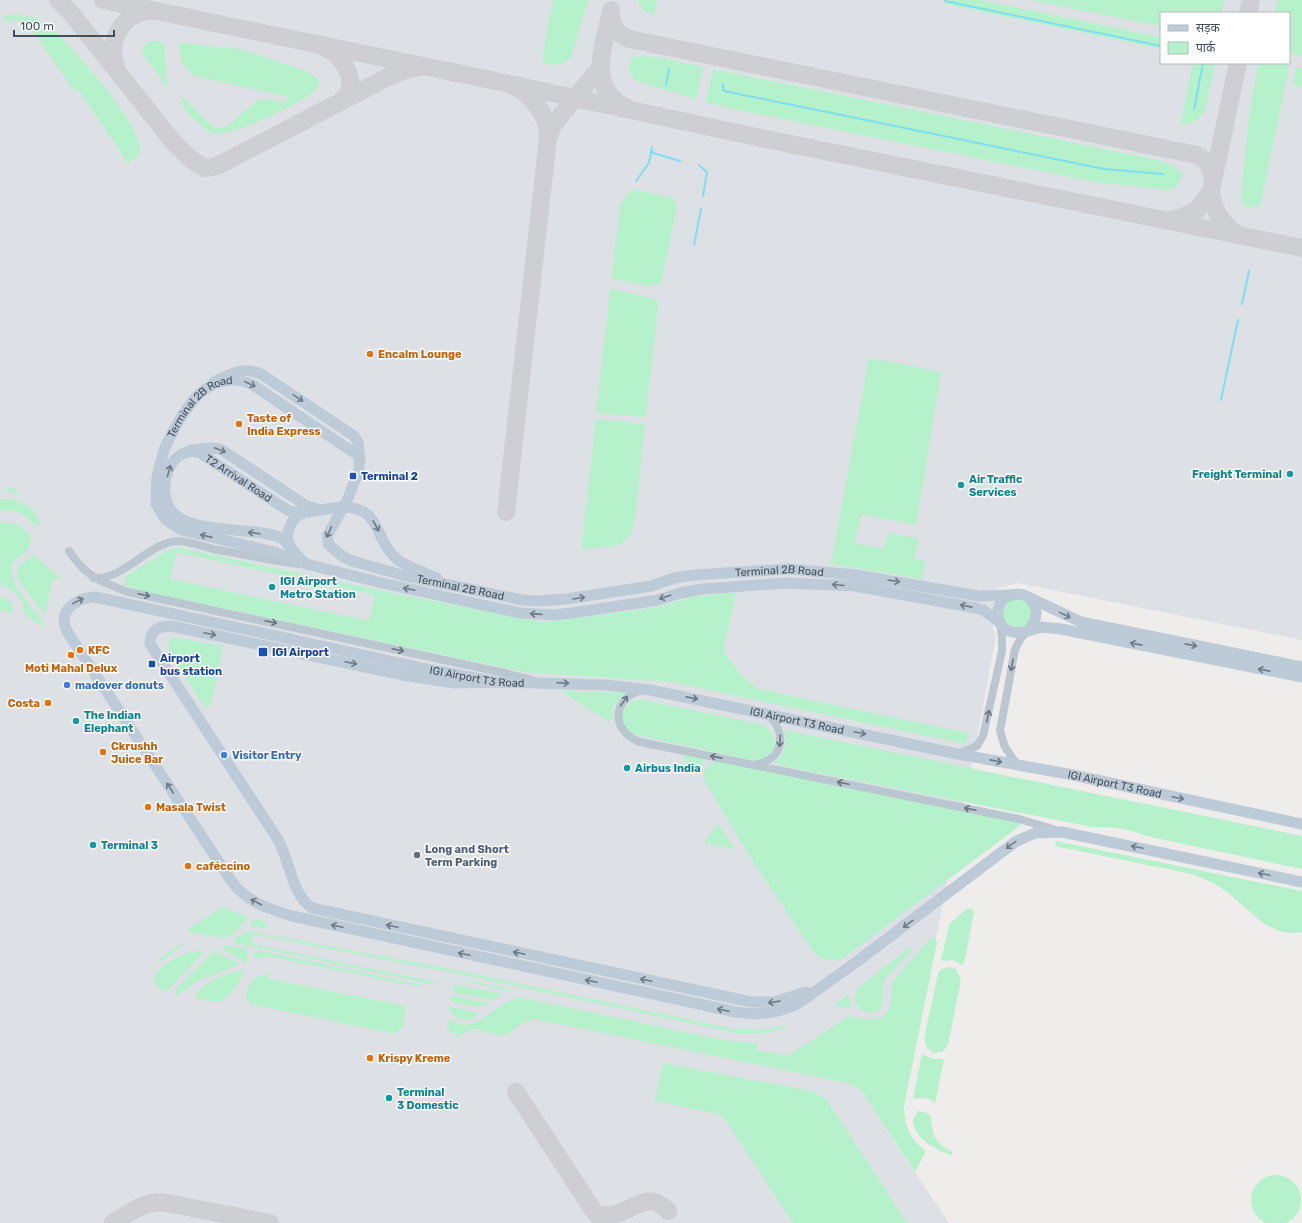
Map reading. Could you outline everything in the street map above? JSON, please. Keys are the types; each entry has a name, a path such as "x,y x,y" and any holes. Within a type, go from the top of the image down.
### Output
{"main road":[{"name":"Terminal 2B Road","path":"1000,623 983,610 976,608 855,586 786,583 680,592 658,600 580,612 538,615 520,613 385,584 310,565 274,552 181,530 171,524 159,511 155,496 157,476 164,450 181,417 200,394 214,383 229,379 238,380 253,385 357,453 360,460 359,470 347,501 327,536 329,545 342,556 352,561 387,571 522,600 552,601 651,586 674,578 694,575 789,569 864,576 979,596 1012,594"},
{"path":"290,546 275,536 214,528 178,518 168,505 165,490 171,464 177,456 182,453 205,448 220,449 307,506 322,509"},
{"name":"T2 Arrival Road","path":"182,453 200,453 282,508 295,513 343,508 363,511 373,522 387,548 395,557 457,587"},
{"path":"303,513 294,519 289,529 288,540 296,555 310,565"},
{"path":"694,575 696,586 703,589"},
{"path":"1302,667 1081,622 1024,595 1012,594 999,605 998,617 1000,623 1009,631 1015,633 1041,627 1061,629 1302,678"},
{"name":"IGI Airport T3 Road","path":"824,985 789,1008 762,1014 744,1014 292,916 269,909 247,898 232,882 68,633 64,620 68,610 76,601 95,597 426,669 496,682 606,685 650,690 958,754 1073,775 1302,824"},
{"path":"1028,631 1037,615 1036,609 1030,598"},
{"path":"496,682 456,683 408,676 171,626 156,629 152,632 150,640 150,644 164,668 279,842 286,857 298,894 306,904 312,908 751,1002 763,1003 786,1000 824,985 1015,842 1035,833 1062,832 1302,882"}],"street":[{"path":"94,578 107,576 120,570 159,546 178,541 270,560 310,565"},
{"path":"69,551 82,570 94,578 128,592 509,674 538,682"},
{"path":"120,570 117,577 118,582 128,592"},
{"path":"958,754 977,746 983,736 1002,651 1000,623"},
{"path":"1018,766 1006,747 1000,730 1015,649 1021,638 1028,631"},
{"path":"650,690 634,692 622,703 618,719 621,727 632,739 1019,819 1062,832"},
{"path":"749,764 758,764 767,761 774,755 780,743 779,729 775,721 768,715 759,712"}],"shaded area":[{"path":"0,0 1302,0 1302,640 1018,583 998,588 991,621 996,636 978,733 894,1141 949,1223 0,1223"}],"green space":[{"path":"553,0 588,0 571,58 556,65 549,64 542,60"},
{"path":"638,0 657,0 654,15 644,11"},
{"path":"944,0 980,0 1160,37 1160,49 945,4"},
{"path":"1030,0 1224,0 1222,12 1160,12 1160,26"},
{"path":"1278,0 1302,0 1302,56 1290,53 1290,12 1274,12"},
{"path":"11,14 29,16 38,19 47,25 67,43 92,72 120,107 131,124 138,139 140,150 134,159 128,163 81,93 71,87 28,24 12,20 5,22 2,18"},
{"path":"149,41 158,41 164,44 167,88 142,52 143,48"},
{"path":"181,43 239,49 307,71 318,79 319,83 316,90 283,110 237,130 216,134 202,127 183,108 182,96 215,129 227,126 258,100 267,99 285,103 289,97 194,76 182,63 179,45"},
{"path":"641,56 662,58 703,67 696,99 636,81 631,76 629,65 631,58"},
{"path":"1193,64 1215,64 1205,110 1195,121 1180,125"},
{"path":"1258,64 1288,64 1289,67 1260,207 1253,205 1252,209 1243,204 1241,196 1248,125"},
{"path":"1302,67 1302,87 1294,85 1293,83 1296,68"},
{"path":"713,69 1158,160 1175,167 1183,174 1177,187 1169,190 1095,182 728,108 706,102"},
{"path":"632,189 673,198 677,207 661,284 646,286 612,278 620,205"},
{"path":"610,289 647,297 657,301 658,306 646,415 644,417 596,413"},
{"path":"869,358 941,372 916,525 861,514 855,543 884,549 888,533 919,539 914,559 925,561 922,579 831,564"},
{"path":"596,419 645,424 635,517 631,535 619,545 581,550"},
{"path":"9,487 21,492 21,494 8,492 6,489"},
{"path":"0,499 13,500 25,504 34,513 40,525 36,526 24,515 16,511 0,510"},
{"path":"0,523 18,525 25,530 31,538 28,550 15,560 11,567 15,583 20,592 43,621 43,627 25,615 23,604 14,592 0,584"},
{"path":"181,548 377,590 541,622 658,607 691,597 736,592 724,649 730,661 738,671 758,689 968,733 966,744 671,682 524,672 132,589 126,585 125,578 127,575 171,549","holes":["176,552 375,595 369,621 170,579"]},
{"path":"34,555 63,581 52,579 45,615 17,578 18,566"},
{"path":"0,596 10,602 14,613 0,610"},
{"path":"1024,599 1033,612 1027,626 1020,627 1008,624 1003,617 1003,612 1006,606 1010,600"},
{"path":"173,637 223,646 211,704 205,708 169,651 168,642"},
{"path":"559,690 626,693 613,706 612,720 609,722"},
{"path":"636,700 644,700 763,725 773,737 775,742 774,748 766,757 751,760 632,734 622,722 622,714 626,706"},
{"path":"784,730 1302,836 1302,869 1146,836 1126,830 1092,827 773,764 783,753 785,745"},
{"path":"683,754 706,759 695,773 683,757"},
{"path":"717,761 1020,823 1021,825 845,957 836,960 828,960 820,957 813,951 750,857 704,780 706,768"},
{"path":"718,823 735,849 704,843"},
{"path":"1056,841 1302,891 1302,932 1290,933 1279,931 1269,926 1224,890 1191,874 1055,846"},
{"path":"223,907 247,917 243,924 230,936 222,938 189,932 188,929"},
{"path":"968,908 972,909 974,912 964,964 962,965 953,960 943,961 941,959 950,923"},
{"path":"255,919 262,920 268,928 251,926 250,924"},
{"path":"249,931 460,971 738,1030 762,1030 787,1025 788,1027 762,1033 737,1033 459,974 253,934 251,944 441,983 433,984 235,943 234,939"},
{"path":"935,938 937,942 904,1106 905,1120 909,1132 920,1147 926,1151 915,1172 862,1091 847,1083 539,1020 532,1020 522,1024 511,1032 502,1035 496,1035 475,1029 464,1032 458,1038 456,1037 458,1033 450,1033 451,1030 447,1029 449,1019 459,1024 469,1024 487,1016 504,1003 513,999 523,998 723,1040 757,1043 757,1051 789,1055 849,1016 868,1020 883,1017 890,1008 892,982 930,939"},
{"path":"181,944 183,946 159,962 158,959"},
{"path":"223,945 247,949 248,962 244,962 223,949"},
{"path":"910,947 913,950 885,979 883,984 882,1003 877,1011 871,1013 860,1010 854,998 858,988"},
{"path":"196,951 205,951 167,991 162,991 154,980 159,970 178,957"},
{"path":"214,951 238,963 238,965 195,982 175,998 176,989"},
{"path":"260,951 422,985 421,987 266,956 256,959 254,957 254,953"},
{"path":"948,967 956,969 961,980 948,1045 943,1051 934,1053 927,1048 924,1039 938,974 940,970"},
{"path":"244,970 239,983 222,1001 216,1002 196,998 197,993 207,984"},
{"path":"269,974 268,979 406,1006 403,1027 395,1034 251,1004 246,998 247,988 256,977"},
{"path":"458,979 463,979 512,990 506,991"},
{"path":"455,985 503,995 492,1000 456,993 452,990"},
{"path":"848,995 852,1008 836,1006 835,1004"},
{"path":"453,996 488,1004 476,1007 452,1002 450,998"},
{"path":"452,1007 478,1014 470,1019 458,1018 451,1012 449,1008"},
{"path":"922,1054 933,1059 944,1059 935,1103 927,1098 913,1099"},
{"path":"663,1063 811,1091 823,1097 828,1102 907,1223 793,1223 724,1118 718,1114 655,1101"},
{"path":"918,1111 925,1112 930,1115 934,1136 941,1145 952,1152 952,1155 932,1147 921,1138 914,1126 913,1119"},
{"path":"1276,1175 1290,1179 1297,1186 1301,1200 1297,1214 1290,1221 1281,1224 1271,1224 1262,1221 1255,1214 1251,1200 1255,1186 1262,1179"}],"waterway":[{"path":"945,1 1160,46"},
{"path":"1194,109 1203,64"},
{"path":"666,85 669,68"},
{"path":"723,84 724,91 1104,169 1163,174"},
{"path":"636,181 649,163 652,147"},
{"path":"652,151 653,153 680,161"},
{"path":"699,165 707,172 703,196"},
{"path":"694,245 701,209"},
{"path":"1242,304 1249,271"},
{"path":"1221,400 1238,320"}],"taxiway":[{"path":"58,0 71,13 174,143 192,160 205,168 217,166 390,76 408,69 420,67"},
{"path":"103,0 510,84 756,137 1302,248"},
{"path":"1248,12 1251,0"},
{"path":"611,10 615,28 621,35 629,39 1197,155 1208,163 1213,179"},
{"path":"117,69 113,48 119,30 133,16 143,12 154,11"},
{"path":"611,12 602,51 602,78 606,90 614,100 626,107"},
{"path":"324,47 336,54 341,59 348,72 350,79 349,93 340,102"},
{"path":"1170,220 1183,217 1197,210 1211,191 1238,64"},
{"path":"506,512 548,138 553,125 598,70"},
{"path":"514,86 533,101 543,114 548,130 548,138"},
{"path":"1211,191 1219,216 1226,225 1237,234"},
{"path":"516,1092 595,1213 607,1223"},
{"path":"596,1214 618,1214 642,1202 650,1201 659,1204 668,1211"},
{"path":"113,1223 130,1212 155,1202 162,1202 270,1223"}],"place":[{"name":"Encalm Lounge","path":"370,354"},
{"name":"Taste of India Express","path":"239,424"},
{"name":"Freight Terminal","path":"1290,474"},
{"name":"Terminal 2","path":"353,476"},
{"name":"Air Traffic Services","path":"961,485"},
{"name":"IGI Airport Metro Station","path":"272,587"},
{"name":"KFC","path":"80,650"},
{"name":"IGI Airport","path":"263,652"},
{"name":"Moti Mahal Delux","path":"71,655"},
{"name":"Airport bus station","path":"152,664"},
{"name":"madover donuts","path":"67,685"},
{"name":"Costa","path":"48,703"},
{"name":"The Indian Elephant","path":"76,721"},
{"name":"Ckrushh Juice Bar","path":"103,752"},
{"name":"Visitor Entry","path":"224,755"},
{"name":"Airbus India","path":"627,768"},
{"name":"Masala Twist","path":"148,807"},
{"name":"Terminal 3","path":"93,845"},
{"name":"Long and Short Term Parking","path":"417,855"},
{"name":"caféccino","path":"188,866"},
{"name":"Krispy Kreme","path":"370,1058"},
{"name":"Terminal 3 Domestic","path":"389,1098"}]}
